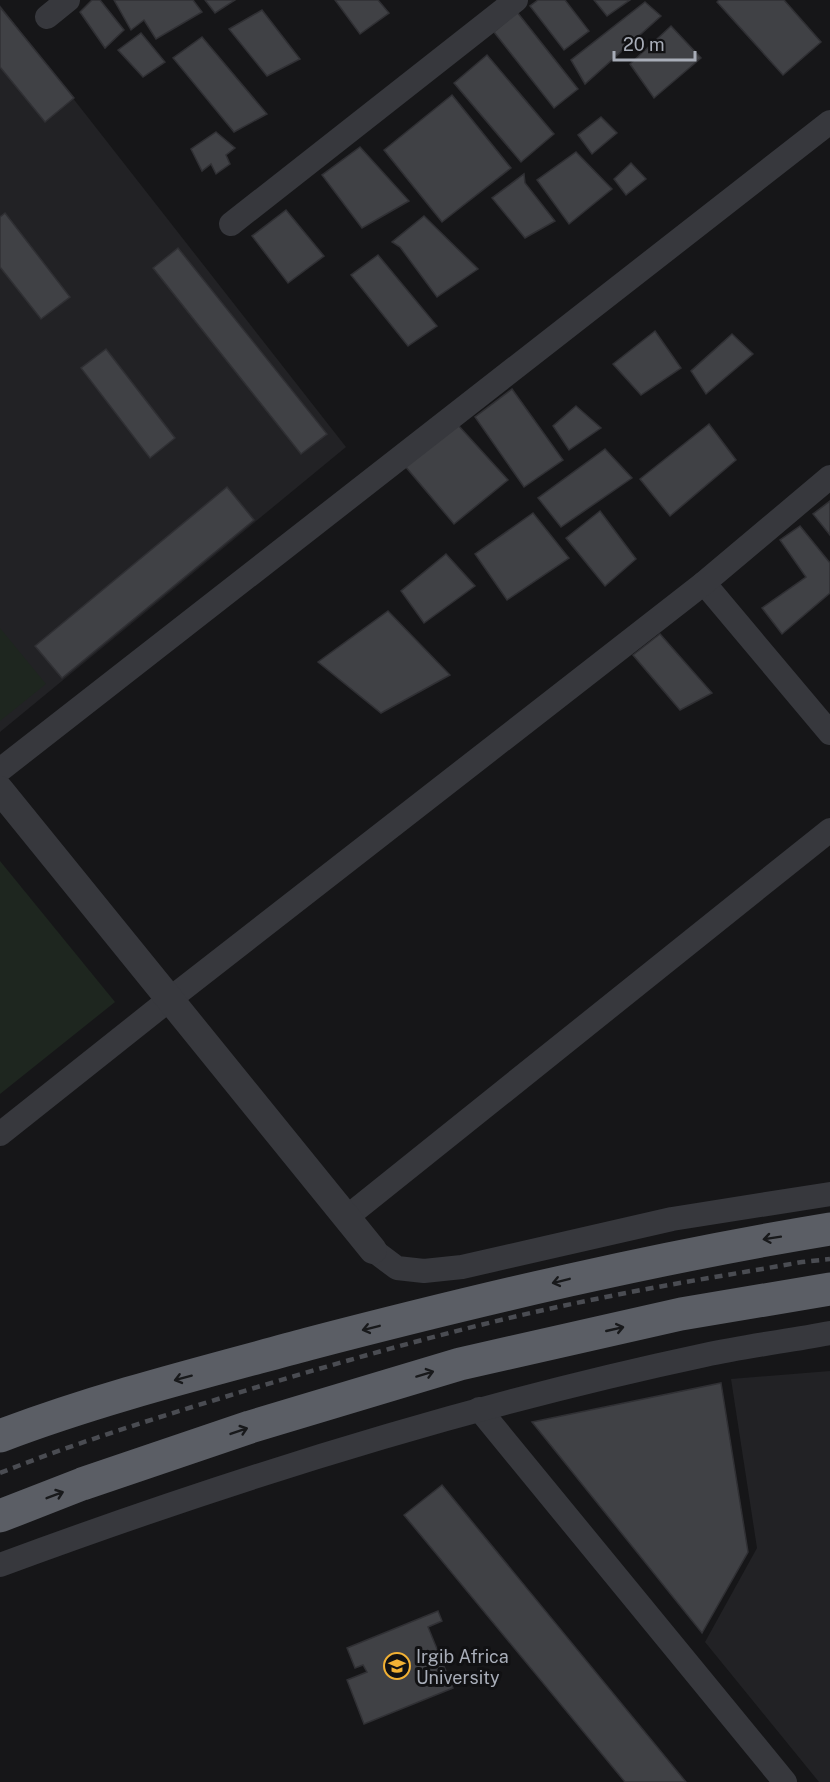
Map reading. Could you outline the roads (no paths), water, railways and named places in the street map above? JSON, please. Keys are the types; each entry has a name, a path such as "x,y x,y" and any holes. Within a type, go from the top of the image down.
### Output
{"highway":[{"path":"0,1436 148,1387 341,1336 569,1279 748,1242 830,1228"},
{"path":"0,1516 82,1484 250,1427 460,1364 681,1314 830,1289"}],"street":[{"path":"47,17 68,0"},
{"path":"231,224 516,0"},
{"path":"0,770 830,122"},
{"path":"0,1134 704,583 830,477"},
{"path":"704,583 830,733"},
{"path":"0,790 373,1250 397,1268 424,1271 462,1267 672,1219 830,1194"},
{"path":"346,1217 830,830"},
{"path":"0,1565 88,1532 280,1468 479,1409 705,1355 830,1333"},
{"path":"479,1409 785,1782"}],"railway":[{"path":"0,1473 94,1438 254,1388 426,1339 557,1307 626,1293 830,1259"}],"place":[{"name":"Irgib Africa University","path":"397,1666"}]}
